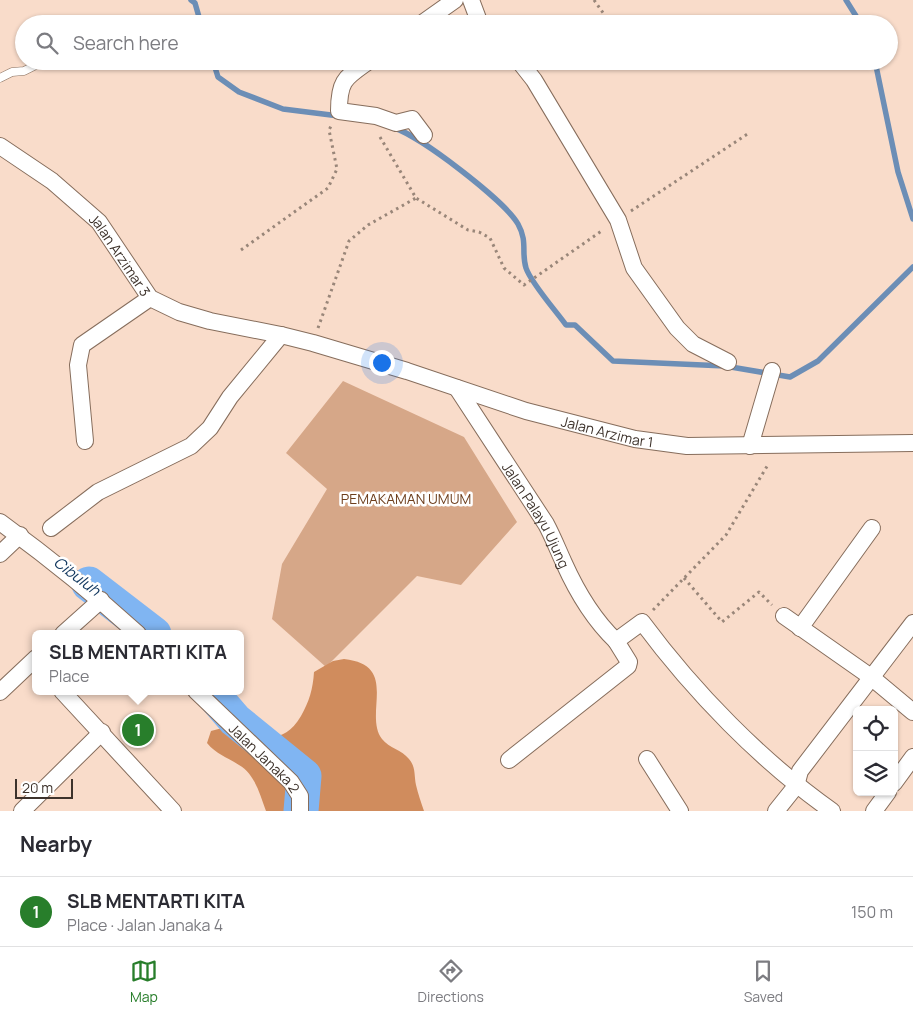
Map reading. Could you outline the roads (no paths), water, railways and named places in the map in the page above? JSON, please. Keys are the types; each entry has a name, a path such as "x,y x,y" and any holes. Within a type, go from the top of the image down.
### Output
{"street":[{"path":"434,15 455,0"},
{"path":"471,0 477,15"},
{"path":"356,70 344,79 339,91 338,111 376,116 396,123 412,119 424,135"},
{"path":"526,70 534,80 618,220 634,268 677,328 693,344 728,362"},
{"name":"Jalan Arzimar 3","path":"0,146 52,181 99,222 150,298 179,312 210,321 281,334 313,343"},
{"path":"85,441 78,365 82,345 150,298"},
{"path":"51,528 98,492 191,446 210,428 230,397 281,334"},
{"name":"Jalan Arzimar 1","path":"313,343 526,411 636,439 687,446 913,443"},
{"path":"750,446 772,371"},
{"name":"Jalan Palayu Ujung","path":"457,388 546,524 559,547 564,563 597,622 616,642 629,662 628,666 508,760"},
{"path":"0,522 20,535 101,600 134,630"},
{"path":"800,628 872,528"},
{"path":"0,554 20,535"},
{"path":"67,630 101,600"},
{"path":"784,616 871,677 913,712"},
{"path":"616,642 642,622 710,703 796,786 832,811"},
{"path":"776,811 796,786 800,771 913,623"},
{"path":"0,692 32,663"},
{"path":"66,695 102,732 164,808"},
{"name":"Jalan Janaka 2","path":"200,695 290,782 300,796 300,811"},
{"path":"22,811 102,732"},
{"path":"898,778 913,757"},
{"path":"647,759 680,811"},
{"path":"874,811 885,796"}],"lane":[{"path":"0,78 12,72 26,70"}],"waterway":[{"path":"191,0 195,3 198,15"},
{"path":"846,0 855,15"},
{"path":"216,70 218,77 239,92 283,109 339,116"},
{"path":"877,70 898,172 913,219"},
{"path":"394,128 406,133 441,155 497,200 521,230 526,268 538,289 566,325 575,325 613,361 725,366 790,377 818,361 913,267"},
{"name":"Cibuluh","path":"89,584 149,630"},
{"name":"Cibuluh","path":"213,695 235,720 304,776 301,811"}],"place":[{"name":"SLB MENTARTI KITA","path":"138,730"}],"park label":[{"name":"PEMAKAMAN UMUM","path":"406,498"}]}
